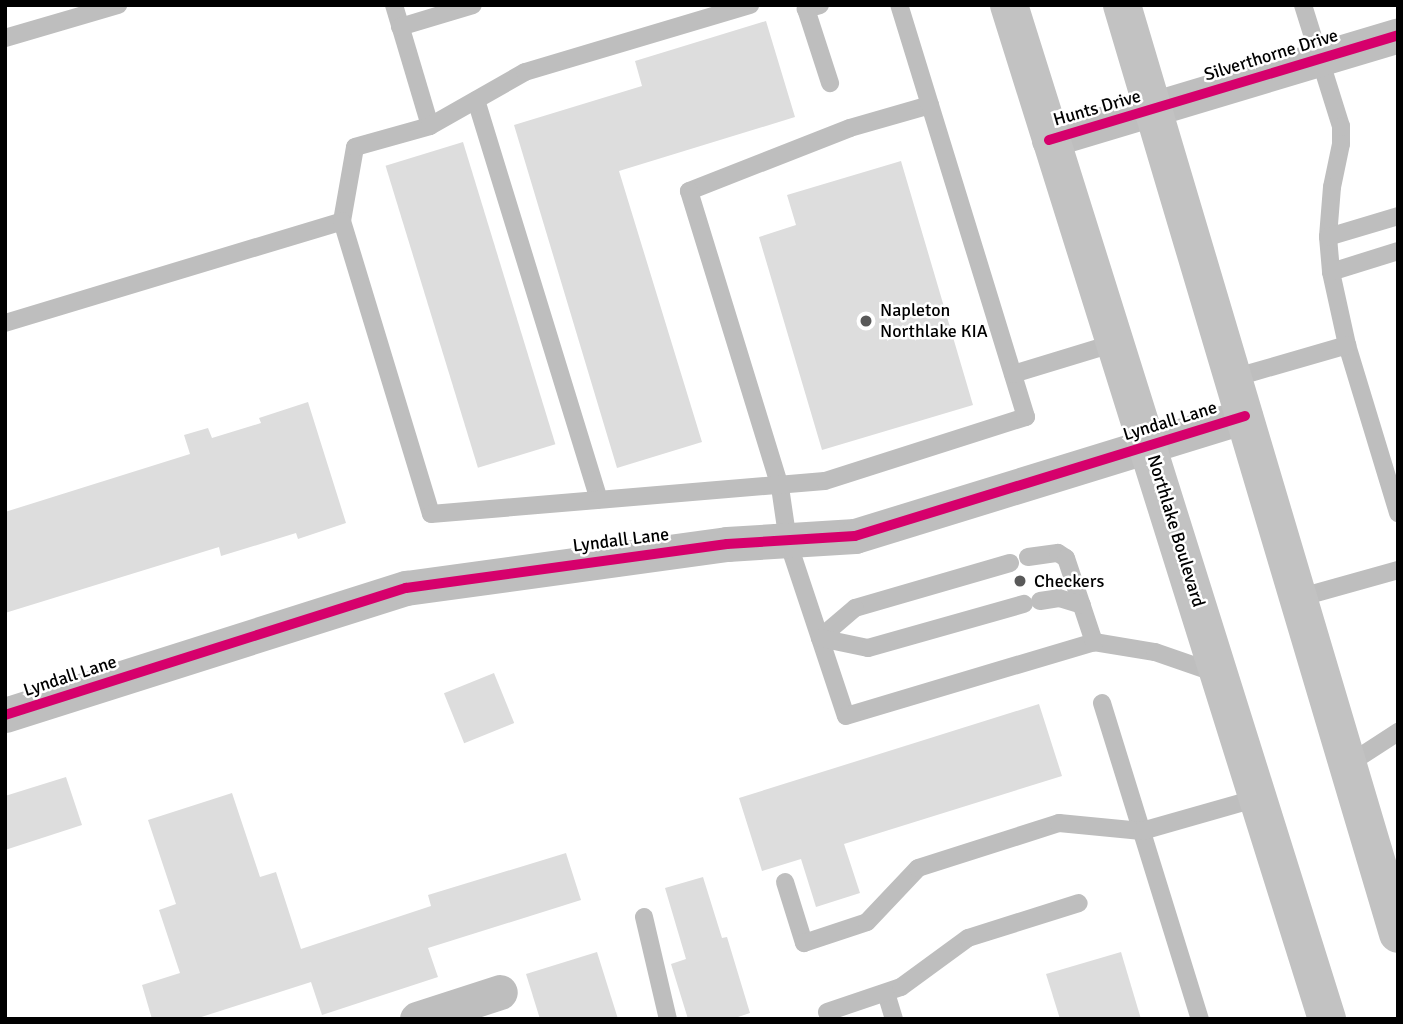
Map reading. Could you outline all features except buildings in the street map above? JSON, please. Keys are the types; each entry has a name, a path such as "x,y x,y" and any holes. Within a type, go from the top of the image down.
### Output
{"main road":[{"name":"Northlake Boulevard","path":"1009,5 1049,140 1149,446 1327,1019"},
{"path":"1122,5 1398,934"}],"street":[{"name":"Silverthorne Drive","path":"1155,110 1398,35"},
{"name":"Hunts Drive","path":"1049,140 1155,110"},
{"name":"Lyndall Lane","path":"5,715 406,587 727,544 855,536 1245,416"},
{"path":"436,1016 500,992"}],"lane":[{"path":"5,38 118,5"},
{"path":"394,5 430,126"},
{"path":"400,27 473,5"},
{"path":"750,5 525,72 430,126 355,147 342,221 431,514 780,487 825,481 1026,416 899,5"},
{"path":"1303,5 1341,126 1328,237 1331,272 1347,345 1398,513"},
{"path":"810,7 830,83"},
{"path":"476,100 599,500"},
{"path":"930,105 850,128 689,191 780,487 788,542 846,716 1094,642 1155,653 1220,674"},
{"path":"1328,237 1398,216"},
{"path":"5,323 342,221"},
{"path":"1331,272 1398,251"},
{"path":"1013,374 1115,343"},
{"path":"1233,378 1347,345"},
{"path":"1028,557 1058,553 1066,558 1094,642"},
{"path":"820,638 855,608 1010,563"},
{"path":"1298,598 1398,570"},
{"path":"820,638 868,648 1032,602 1059,598 1082,606"},
{"path":"1102,703 1200,1019"},
{"path":"1347,765 1398,732"},
{"path":"785,882 804,943 867,922 918,867 1059,823 1142,831 1258,798"},
{"path":"827,1012 901,988 968,938 1079,903"},
{"path":"644,917 668,1019"},
{"path":"886,993 894,1019"}],"cycle path":[{"path":"1049,140 1398,35"},
{"path":"5,715 406,588 727,544 855,536 1245,416"}],"place":[{"name":"Napleton Northlake KIA","path":"866,321"},
{"name":"Checkers","path":"1020,581"}]}
